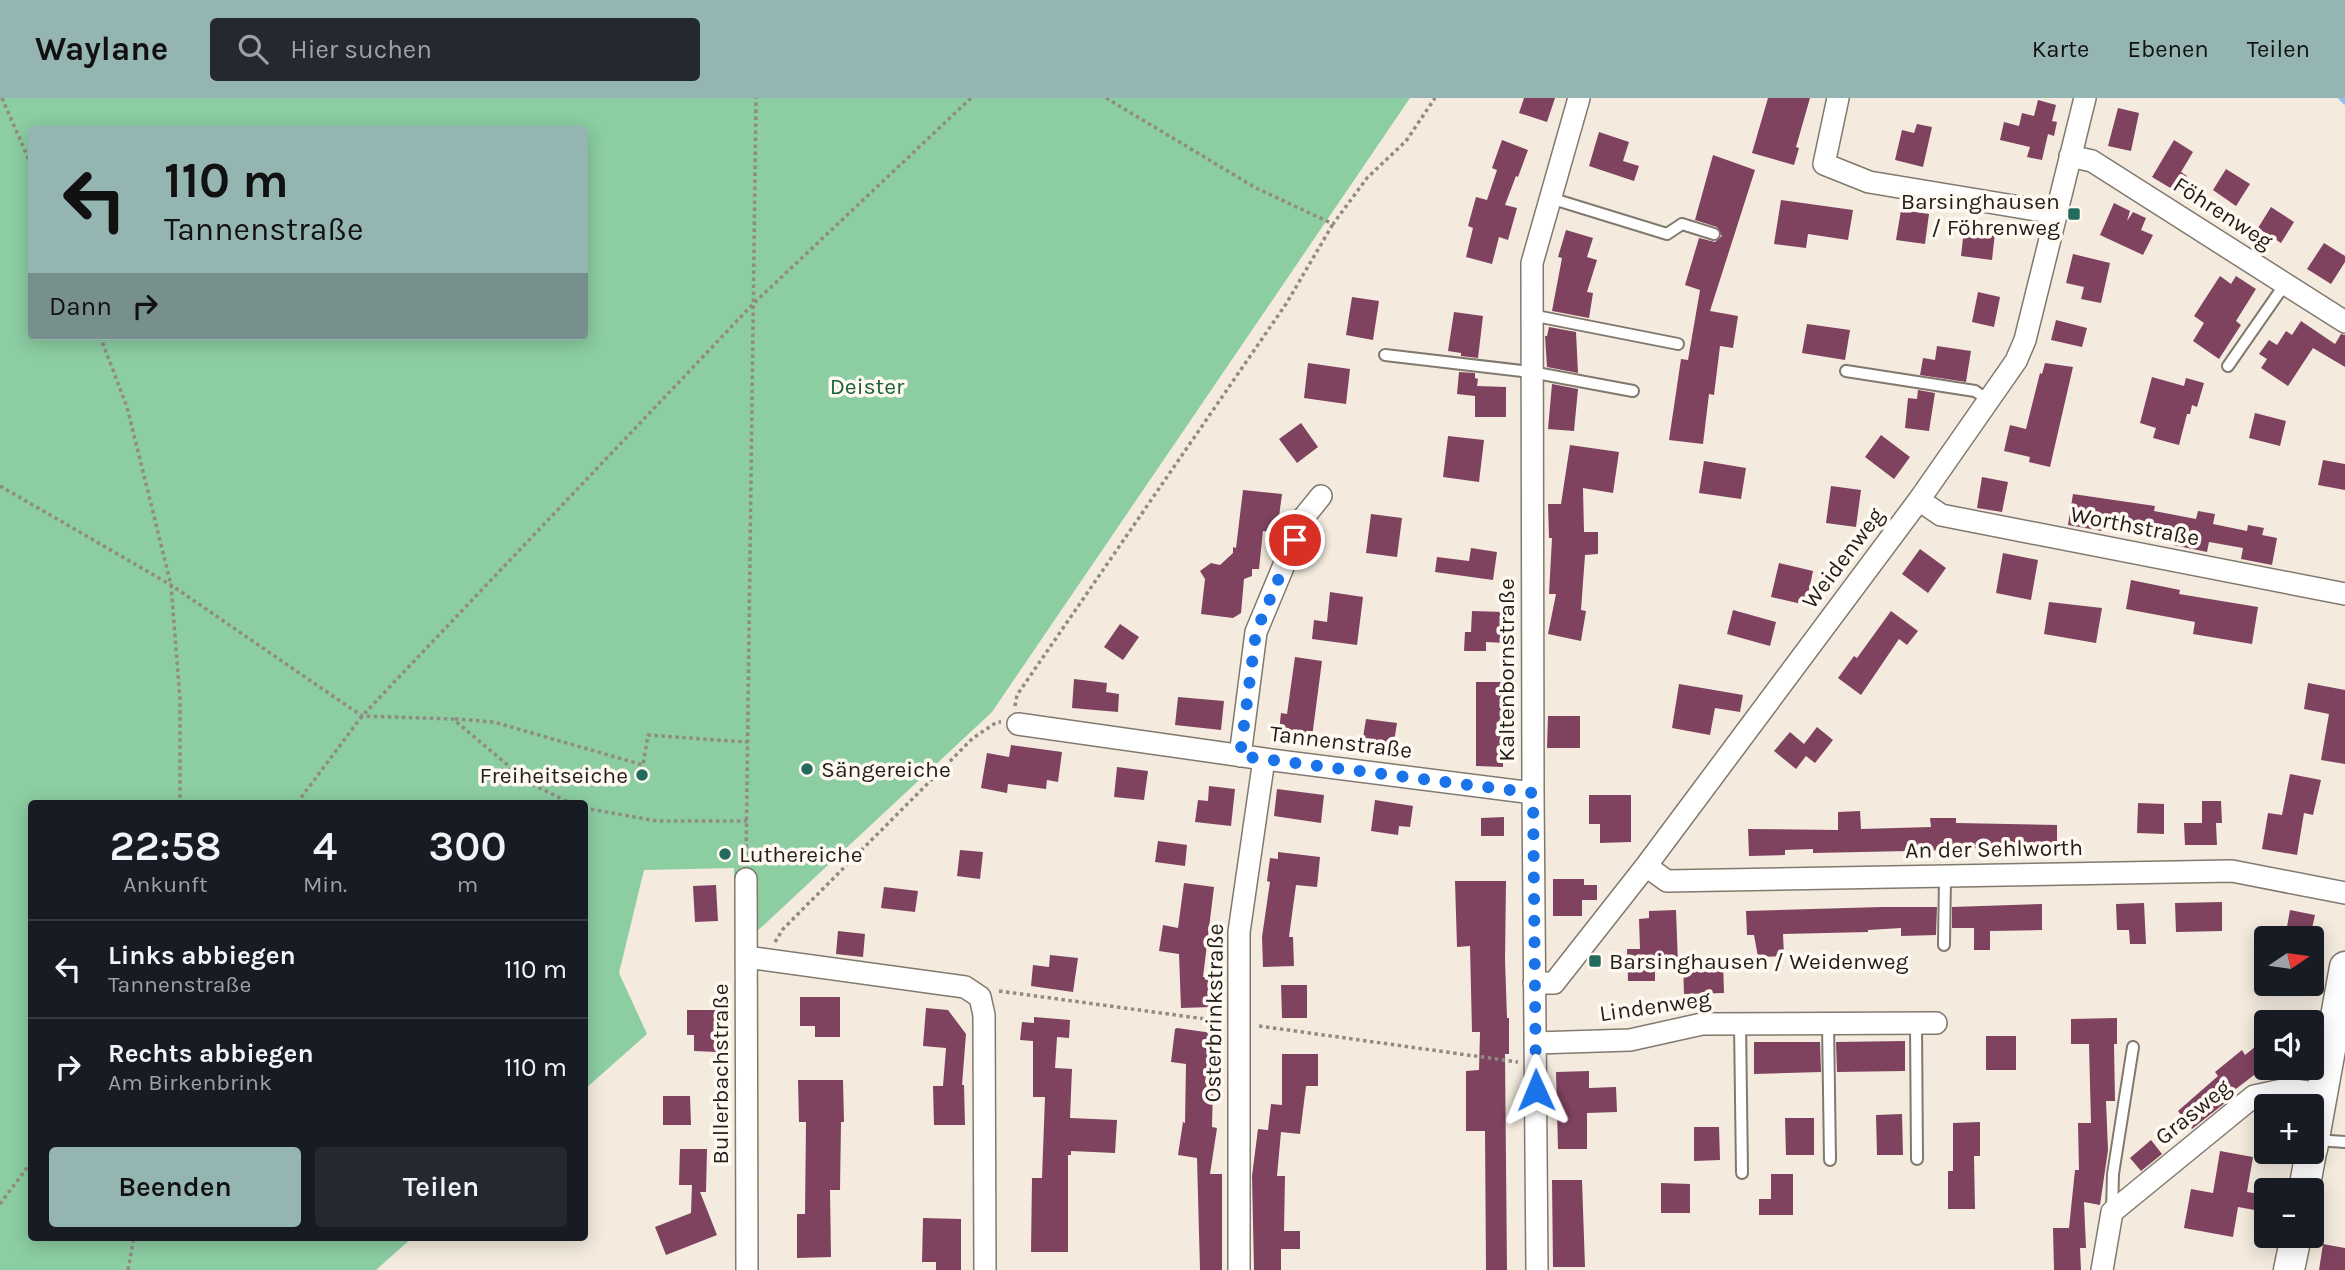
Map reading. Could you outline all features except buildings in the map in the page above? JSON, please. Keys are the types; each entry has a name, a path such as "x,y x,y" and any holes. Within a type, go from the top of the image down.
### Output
{"main road":[{"path":"2324,1094 2345,967"},
{"path":"2289,1270 2293,1248"}],"street":[{"name":"Kaltenbornstraße","path":"1537,1270 1532,263 1579,98"},
{"path":"1838,98 1824,164 1869,182 2055,213"},
{"name":"Weidenweg","path":"1534,983 1554,984 1646,866 1919,500 2016,361 2025,340 2085,98"},
{"name":"Föhrenweg","path":"2070,156 2092,161 2345,321"},
{"path":"1240,756 1256,632 1304,517 1321,496"},
{"name":"Worthstraße","path":"1919,500 1941,515 2345,594"},
{"name":"Tannenstraße","path":"1018,724 1240,756 1533,793"},
{"name":"Osterbrinkstraße","path":"1238,1270 1239,932 1264,759"},
{"name":"An der Sehlworth","path":"1646,866 1667,881 2232,871 2345,893"},
{"name":"Bullerbachstraße","path":"746,879 756,958 747,1270"},
{"path":"756,958 965,987 980,997 984,1029 985,1270"},
{"name":"Lindenweg","path":"1536,1054 1630,1040 1702,1024 1926,1023"},
{"name":"Grasweg","path":"2102,1270 2112,1213 2255,1096 2287,1089 2328,1075"}],"lane":[{"path":"1550,198 1667,234 1682,224 1714,234"},
{"path":"2228,366 2285,284"},
{"path":"1531,315 1678,344"},
{"path":"1385,355 1531,373 1633,391"},
{"path":"1846,371 1975,391 1988,400"},
{"path":"1944,945 1945,877"},
{"name":"Lindenweg","path":"1740,1023 1742,1173"},
{"path":"1828,1023 1830,1160"},
{"name":"Lindenweg","path":"1917,1159 1926,1023"},
{"name":"Grasweg","path":"2112,1213 2113,1174 2133,1047"},
{"path":"2324,1145 2345,1142"}],"path":[{"path":"2,98 28,158"},
{"path":"746,879 756,98"},
{"path":"299,800 362,716 754,304 971,98"},
{"path":"1106,98 1256,188 1333,224"},
{"path":"756,958 973,738 997,722 1018,724 1013,711 1017,695 1286,304 1333,224 1367,178 1406,141 1435,98"},
{"path":"102,340 127,407 171,585 180,699 180,800"},
{"path":"0,486 171,585 362,716 494,722 643,765 648,735 748,742"},
{"path":"453,719 528,782 564,800"},
{"path":"588,809 657,821 747,821"},
{"path":"980,997 994,991 1238,1023 1536,1054"},
{"path":"0,1204 28,1166"},
{"path":"128,1270 133,1241"}],"green space":[{"name":"Deister","path":"0,98 1410,98 992,712 736,951 734,868 644,870 619,973 647,1034 588,1086 588,800 28,800 28,1241 409,1241 376,1270 0,1270"}],"waterway":[{"path":"2341,98 2345,102"}],"place":[{"name":"Barsinghausen / Föhrenweg","path":"2074,214"},
{"name":"Sängereiche","path":"807,769"},
{"name":"Freiheitseiche","path":"642,775"},
{"name":"Luthereiche","path":"725,854"},
{"name":"Barsinghausen / Weidenweg","path":"1595,961"}],"route":[{"path":"1295,540 1256,632 1240,756 1533,793 1536,1090"}]}
